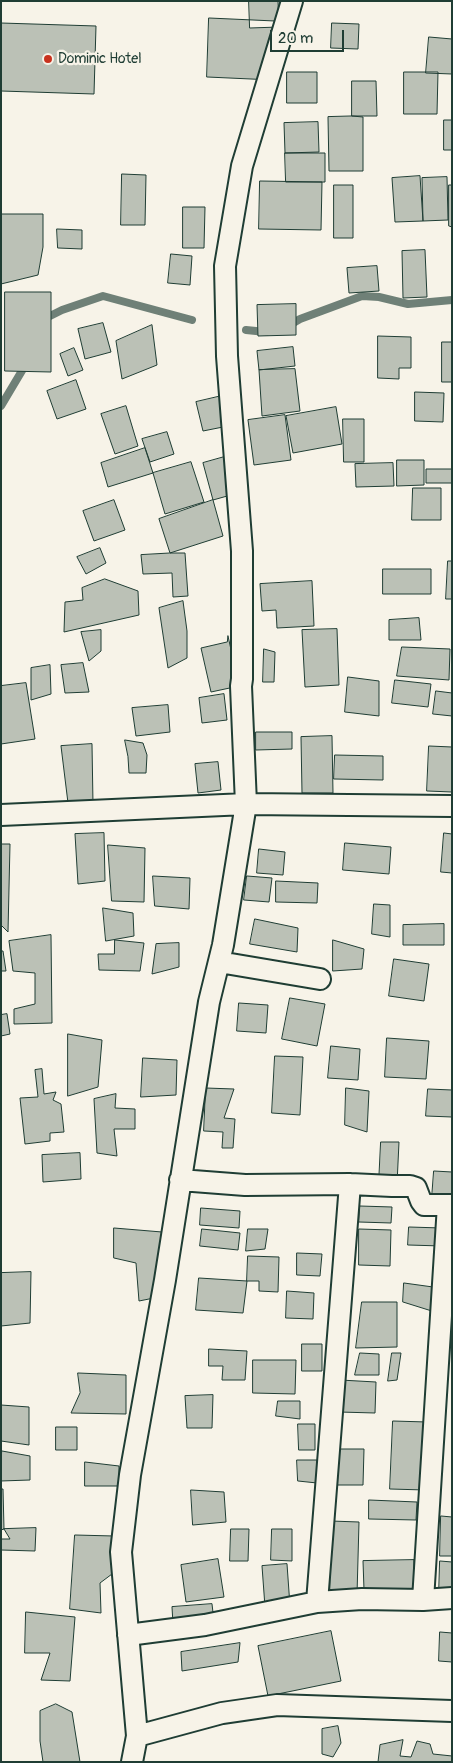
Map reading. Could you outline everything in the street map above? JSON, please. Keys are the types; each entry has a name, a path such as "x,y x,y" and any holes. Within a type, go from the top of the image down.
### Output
{"street":[{"path":"132,1762 137,1736 121,1552 124,1523 130,1475 165,1280 209,1002 219,962 246,804 241,686 242,551 227,356 225,266 242,166 292,1"},
{"path":"1,815 246,804 452,806"},
{"path":"219,962 320,978"},
{"path":"180,1180 245,1185 350,1184 410,1186 416,1188 424,1205 450,1205 423,1600"},
{"path":"317,1602 350,1184"},
{"path":"128,1635 205,1625 317,1602 362,1599 423,1600 452,1598"},
{"path":"137,1736 222,1713 278,1705 452,1711"}],"building":[{"path":"249,1 278,1 279,27 250,28"},
{"path":"209,18 275,21 273,80 207,77"},
{"name":"Dominic Hotel","path":"1,23 96,26 94,94 1,91"},
{"path":"332,23 359,24 358,49 331,48"},
{"path":"429,37 452,39 452,74 426,73"},
{"path":"287,72 317,72 317,103 287,103"},
{"path":"404,72 438,72 437,114 404,114"},
{"path":"352,81 376,81 377,116 352,116"},
{"path":"328,117 363,117 363,171 329,171"},
{"path":"444,120 452,120 452,150 444,150"},
{"path":"318,122 319,152 285,153 284,123"},
{"path":"285,153 325,153 325,182 286,182"},
{"path":"122,174 146,175 145,225 121,225"},
{"path":"420,176 423,221 395,222 392,178"},
{"path":"447,177 448,220 423,221 422,178"},
{"path":"260,181 322,182 321,230 259,229"},
{"path":"334,185 353,185 353,238 334,238"},
{"path":"449,185 452,185 452,227 449,226"},
{"path":"183,207 205,207 204,248 183,248"},
{"path":"1,214 43,214 43,247 38,275 1,284"},
{"path":"57,229 82,230 82,249 58,248"},
{"path":"425,250 427,297 403,298 402,251"},
{"path":"171,254 192,256 190,285 168,283"},
{"path":"377,266 379,291 349,293 347,268"},
{"path":"5,292 51,292 51,372 5,371"},
{"path":"296,304 296,335 258,336 257,305"},
{"path":"103,323 111,352 85,359 78,329"},
{"path":"152,325 157,365 122,379 116,341"},
{"path":"378,336 411,337 411,368 399,368 399,379 378,378"},
{"path":"442,342 452,342 452,382 442,382"},
{"path":"293,347 295,366 259,370 257,351"},
{"path":"74,348 83,370 68,376 60,354"},
{"path":"295,369 300,411 262,416 259,370"},
{"path":"76,380 86,409 57,419 47,391"},
{"path":"415,392 444,393 443,422 415,421"},
{"path":"226,395 233,425 203,431 196,402"},
{"path":"126,406 138,446 115,454 101,414"},
{"path":"336,407 342,444 293,453 286,416"},
{"path":"285,415 291,460 254,465 248,420"},
{"path":"343,419 364,419 364,462 344,462"},
{"path":"167,432 174,454 150,462 142,439"},
{"path":"145,448 153,473 108,487 101,463"},
{"path":"235,454 245,491 213,500 203,463"},
{"path":"397,460 424,460 424,485 397,486"},
{"path":"191,462 204,502 165,514 153,473"},
{"path":"393,463 394,486 356,487 355,464"},
{"path":"426,469 452,469 452,483 426,483"},
{"path":"413,488 441,488 441,520 412,520"},
{"path":"114,500 125,530 94,541 83,511"},
{"path":"213,500 223,536 170,553 159,519"},
{"path":"100,548 106,563 86,574 77,557"},
{"path":"185,553 188,596 173,597 172,573 143,574 141,555"},
{"path":"448,561 452,561 452,599 446,599"},
{"path":"383,569 431,569 431,594 383,594"},
{"path":"105,579 138,591 139,615 64,632 65,602 83,600 82,588"},
{"path":"312,581 314,626 277,628 276,610 262,611 260,584"},
{"path":"183,601 187,631 187,658 168,668 159,608"},
{"path":"419,618 421,640 389,640 389,620"},
{"path":"337,629 339,685 305,687 302,630"},
{"path":"101,630 101,651 89,661 81,632"},
{"path":"228,636 239,686 211,692 201,648 227,642"},
{"path":"402,647 450,649 449,680 397,676"},
{"path":"264,649 275,652 274,682 263,682"},
{"path":"83,663 89,692 65,693 61,665"},
{"path":"50,665 51,694 31,700 31,668"},
{"path":"348,677 379,681 379,716 345,712"},
{"path":"395,680 431,684 428,707 392,703"},
{"path":"26,683 35,739 1,744 1,686"},
{"path":"436,691 452,693 452,716 433,714"},
{"path":"224,694 227,720 202,723 199,698"},
{"path":"168,705 170,732 136,736 132,708"},
{"path":"256,732 292,732 292,749 256,750"},
{"path":"332,736 333,793 302,793 301,737"},
{"path":"125,740 143,743 147,755 146,773 129,773"},
{"path":"92,744 93,804 68,803 61,746"},
{"path":"429,746 452,747 452,792 427,791"},
{"path":"335,755 383,756 383,780 334,779"},
{"path":"218,762 221,790 198,793 195,764"},
{"path":"104,833 105,881 78,884 75,834"},
{"path":"444,833 452,834 452,873 441,872"},
{"path":"345,843 391,847 389,874 343,870"},
{"path":"1,844 10,844 8,932 1,925"},
{"path":"108,845 145,848 144,902 112,901"},
{"path":"259,849 285,852 283,875 257,873"},
{"path":"153,876 190,878 189,909 155,906"},
{"path":"247,876 272,878 269,902 244,900"},
{"path":"276,881 318,883 317,903 276,902"},
{"path":"374,904 390,905 390,937 372,934"},
{"path":"103,908 133,913 134,936 106,941"},
{"path":"255,919 298,928 297,952 250,944"},
{"path":"444,924 444,945 403,945 403,925"},
{"path":"51,935 52,1023 14,1024 14,1009 35,1004 35,973 13,971 9,941"},
{"path":"115,940 144,943 140,971 99,970 98,954 114,954"},
{"path":"333,940 364,949 362,969 333,971"},
{"path":"179,943 179,967 152,974 156,944"},
{"path":"1,951 3,951 6,971 1,971"},
{"path":"394,959 429,964 424,1001 389,996"},
{"path":"290,998 325,1004 317,1046 282,1039"},
{"path":"239,1003 268,1005 266,1033 237,1031"},
{"path":"7,1014 10,1034 1,1036 1,1015"},
{"path":"68,1034 102,1040 98,1087 68,1096"},
{"path":"387,1038 429,1041 426,1079 385,1077"},
{"path":"331,1046 360,1049 358,1080 328,1078"},
{"path":"275,1056 303,1057 300,1115 272,1113"},
{"path":"143,1058 177,1060 176,1095 141,1097"},
{"path":"42,1069 44,1094 56,1092 53,1100 61,1104 64,1132 50,1133 50,1141 25,1144 20,1098 38,1097 35,1070"},
{"path":"206,1088 234,1089 224,1118 235,1119 233,1148 222,1148 223,1132 204,1131"},
{"path":"346,1088 369,1091 367,1132 345,1125"},
{"path":"428,1089 452,1090 452,1117 426,1116"},
{"path":"116,1094 115,1108 135,1109 135,1129 114,1129 117,1156 97,1153 94,1099"},
{"path":"381,1142 399,1142 397,1184 379,1183"},
{"path":"80,1153 81,1179 43,1182 42,1155"},
{"path":"434,1171 452,1172 452,1199 432,1198"},
{"path":"360,1206 392,1207 391,1223 359,1222"},
{"path":"201,1208 240,1211 239,1228 200,1225"},
{"path":"409,1227 442,1228 442,1246 408,1245"},
{"path":"114,1228 162,1232 154,1298 139,1301 136,1263 114,1258"},
{"path":"202,1229 240,1233 238,1250 200,1246"},
{"path":"248,1229 268,1229 265,1249 246,1251"},
{"path":"359,1229 391,1230 390,1266 359,1265"},
{"path":"297,1253 322,1254 320,1276 297,1275"},
{"path":"248,1256 279,1257 278,1292 259,1291 259,1281 247,1281"},
{"path":"31,1272 30,1323 1,1326 1,1273"},
{"path":"199,1278 247,1281 243,1313 196,1310"},
{"path":"404,1283 433,1287 435,1312 403,1302"},
{"path":"287,1291 314,1293 313,1319 286,1318"},
{"path":"362,1302 397,1302 397,1347 356,1348"},
{"path":"302,1344 322,1344 322,1371 302,1371"},
{"path":"209,1349 247,1351 245,1380 222,1380 223,1366 209,1366"},
{"path":"360,1353 379,1354 379,1375 355,1375"},
{"path":"392,1353 401,1353 397,1380 388,1381"},
{"path":"253,1360 296,1360 295,1394 253,1393"},
{"path":"78,1373 126,1375 126,1414 71,1413 80,1393"},
{"path":"340,1380 376,1382 375,1413 339,1412"},
{"path":"213,1395 212,1428 187,1428 185,1396"},
{"path":"278,1401 300,1401 300,1419 276,1416"},
{"path":"1,1405 29,1407 29,1445 1,1441"},
{"path":"393,1421 427,1422 425,1490 390,1489"},
{"path":"298,1424 315,1424 315,1450 299,1450"},
{"path":"56,1427 77,1427 77,1450 56,1450"},
{"path":"336,1449 364,1449 363,1485 336,1485"},
{"path":"2,1451 30,1456 30,1480 1,1481"},
{"path":"297,1460 317,1460 317,1483 298,1481"},
{"path":"85,1462 119,1466 119,1486 85,1486"},
{"path":"1,1489 3,1489 4,1529 1,1530"},
{"path":"191,1490 224,1492 226,1522 193,1525"},
{"path":"369,1500 417,1502 416,1520 369,1519"},
{"path":"441,1516 452,1517 452,1556 440,1556"},
{"path":"331,1521 359,1522 357,1595 330,1594"},
{"path":"36,1528 35,1551 1,1550 1,1539 10,1539 4,1529"},
{"path":"231,1529 249,1529 248,1561 230,1561"},
{"path":"272,1529 292,1529 292,1561 271,1560"},
{"path":"75,1535 114,1536 112,1574 100,1583 101,1613 70,1609"},
{"path":"218,1559 224,1597 186,1602 181,1565"},
{"path":"414,1560 414,1590 364,1590 363,1561"},
{"path":"440,1561 452,1562 452,1595 439,1595"},
{"path":"287,1564 290,1606 265,1607 262,1566"},
{"path":"212,1604 214,1621 173,1624 172,1607"},
{"path":"26,1612 75,1617 70,1681 41,1680 50,1653 25,1653"},
{"path":"331,1631 341,1681 268,1696 258,1646"},
{"path":"440,1632 452,1633 452,1662 439,1661"},
{"path":"240,1643 238,1662 182,1671 181,1652"},
{"path":"56,1704 72,1712 80,1762 43,1762 40,1741 40,1711"},
{"path":"338,1726 341,1743 333,1757 322,1754 322,1729"},
{"path":"403,1740 400,1756 411,1757 417,1741 430,1744 433,1754 452,1756 452,1762 378,1762 380,1745"}],"waterway":[{"path":"44,322 46,318 62,310 103,296 192,320"},
{"path":"288,326 300,319 362,296 379,297 408,304 452,300"},
{"path":"246,330 266,332"},
{"path":"1,406 26,364"}],"place":[{"name":"Dominic Hotel","path":"48,59"}]}
